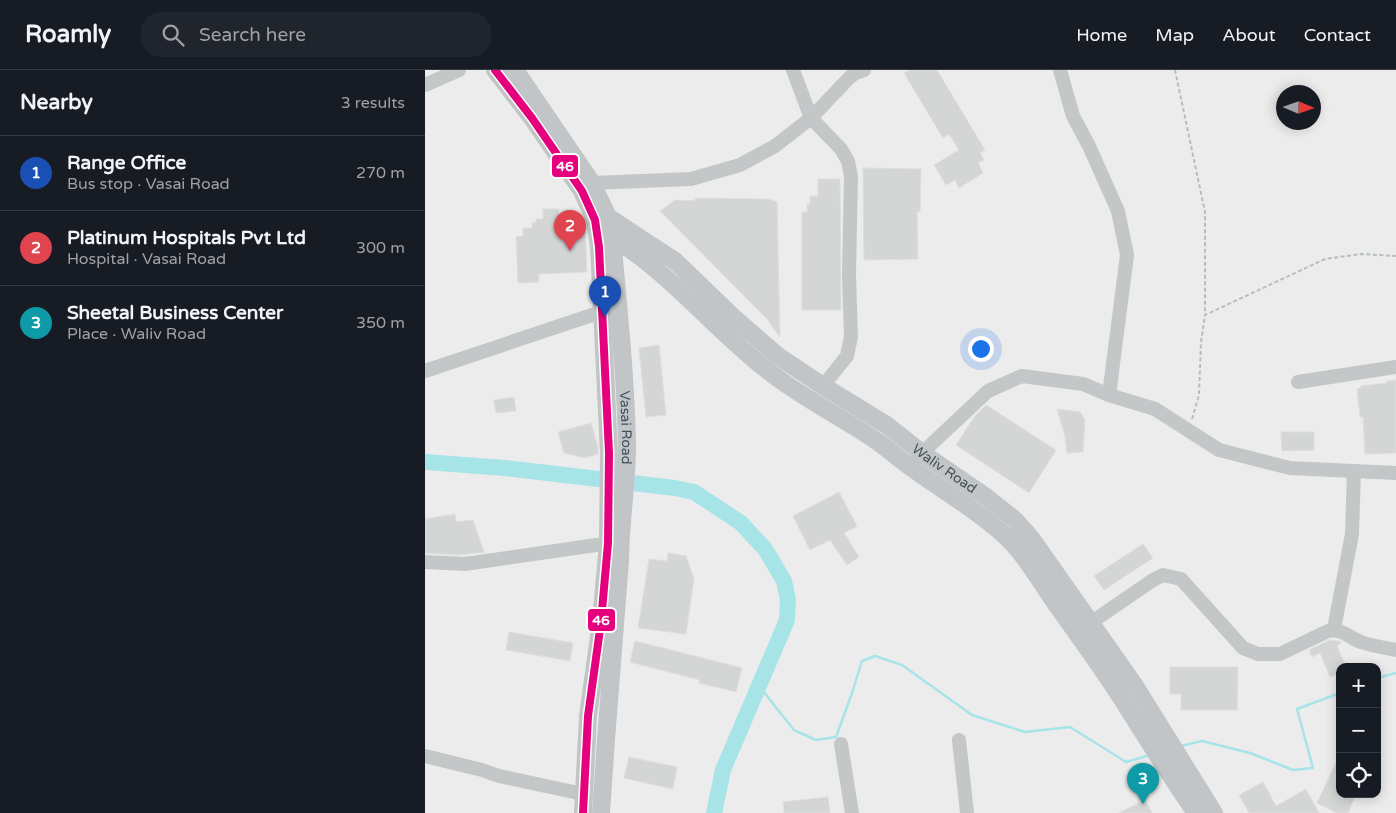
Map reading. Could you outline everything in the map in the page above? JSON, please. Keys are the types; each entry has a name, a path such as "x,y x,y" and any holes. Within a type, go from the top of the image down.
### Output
{"main road":[{"name":"Waliv Road","path":"495,70 532,118 582,191 590,207 606,228 664,276 721,331 768,371 815,403 879,442 911,468 977,512 1003,534 1018,550 1077,633 1196,813"},
{"name":"Vasai Road","path":"515,70 592,183 606,228 611,309 625,397 618,451 614,537 588,716 583,813"},
{"name":"Waliv Road","path":"606,228 675,261 732,316 778,356 888,426 922,453 986,496 1015,520 1031,538 1135,686 1214,813"},
{"name":"Vasai Road","path":"601,813 606,729 621,562 614,537"}],"street":[{"path":"425,85 459,70"},
{"path":"793,70 811,118 841,149 848,162 851,176 849,275 851,337 847,356 823,386"},
{"path":"592,183 699,178 740,165 775,146 811,118 849,78 855,73 864,70"},
{"path":"1060,70 1073,116 1089,146 1118,211 1127,255 1109,395"},
{"path":"425,370 611,309"},
{"path":"1298,382 1396,367"},
{"path":"911,468 922,453 988,391 1022,376 1083,384 1109,395 1155,409 1219,450 1290,468 1396,473"},
{"path":"1334,630 1352,534 1354,471"},
{"path":"425,562 465,564 614,537"},
{"path":"1077,633 1163,575 1181,579 1243,648 1258,654 1281,654 1328,631 1334,630 1341,630 1359,641 1396,650"},
{"path":"959,740 967,813"},
{"path":"841,744 852,813"},
{"path":"425,756 499,776 583,794"}],"path":[{"path":"1175,70 1205,212 1205,316 1201,342 1199,395 1189,431"},
{"path":"1205,316 1325,259 1361,254 1396,256"}],"building":[{"path":"910,70 937,70 985,150 980,153 984,160 978,163 983,173 959,188 955,180 946,185 934,165 959,150 949,134 943,138 904,73"},
{"path":"863,168 921,169 920,212 917,212 918,259 864,260"},
{"path":"818,179 840,179 841,310 802,310 802,212 807,212 810,196 818,196"},
{"path":"697,198 768,199 777,202 780,337 766,318 660,211 675,200 693,201"},
{"path":"543,209 559,209 559,228 585,227 587,272 539,274 539,282 518,283 516,237 523,236 523,228 532,228 532,223 536,223 536,219 543,219"},
{"path":"659,345 666,415 646,417 639,348"},
{"path":"1396,380 1396,453 1365,454 1363,417 1360,417 1357,389 1361,388 1361,386"},
{"path":"514,397 516,411 496,413 494,400"},
{"path":"986,405 1056,450 1029,493 956,445 975,416"},
{"path":"1057,409 1080,412 1085,420 1083,452 1067,453 1065,436"},
{"path":"591,423 598,447 598,454 585,458 564,453 558,432"},
{"path":"1281,432 1314,432 1314,450 1282,451"},
{"path":"839,492 857,526 844,533 859,557 847,565 830,540 810,550 793,516"},
{"path":"455,514 456,522 473,520 484,552 459,555 425,553 425,519"},
{"path":"1143,544 1153,558 1104,590 1094,576"},
{"path":"668,553 686,556 694,579 686,634 638,628 649,559 667,561"},
{"path":"509,632 573,643 570,661 506,650"},
{"path":"1330,640 1342,642 1337,646 1344,663 1336,663 1336,675 1330,677 1320,653 1312,657 1309,650"},
{"path":"635,641 742,668 736,692 699,683 700,680 630,662"},
{"path":"1170,667 1238,667 1237,710 1181,710 1181,694 1170,694"},
{"path":"629,757 677,767 673,789 624,778"},
{"path":"1336,763 1336,798 1354,798 1348,813 1337,813 1317,803"},
{"path":"1263,782 1276,806 1306,789 1319,813 1249,813 1239,795"},
{"path":"828,797 830,813 784,813 783,802"},
{"path":"1145,800 1152,813 1119,813"}],"waterway":[{"path":"425,462 505,468 675,488 694,492 741,523 765,549 784,581 788,600 787,620 723,770 714,813"},
{"path":"759,686 794,730 816,740 836,737 862,661 875,656 902,665 972,715 1025,732 1070,727 1126,762 1150,755"},
{"path":"1381,677 1396,673"},
{"path":"1181,746 1202,741 1250,753 1293,770 1313,768 1297,709 1336,694"}],"transit line":[{"name":"46","path":"495,70 532,118 582,191 595,220 599,247 609,453 608,543 601,622 588,716 583,813"}],"place":[{"name":"Platinum Hospitals Pvt Ltd","path":"570,251"},
{"name":"Range Office","path":"605,317"},
{"name":"Sheetal Business Center","path":"1143,804"}]}
